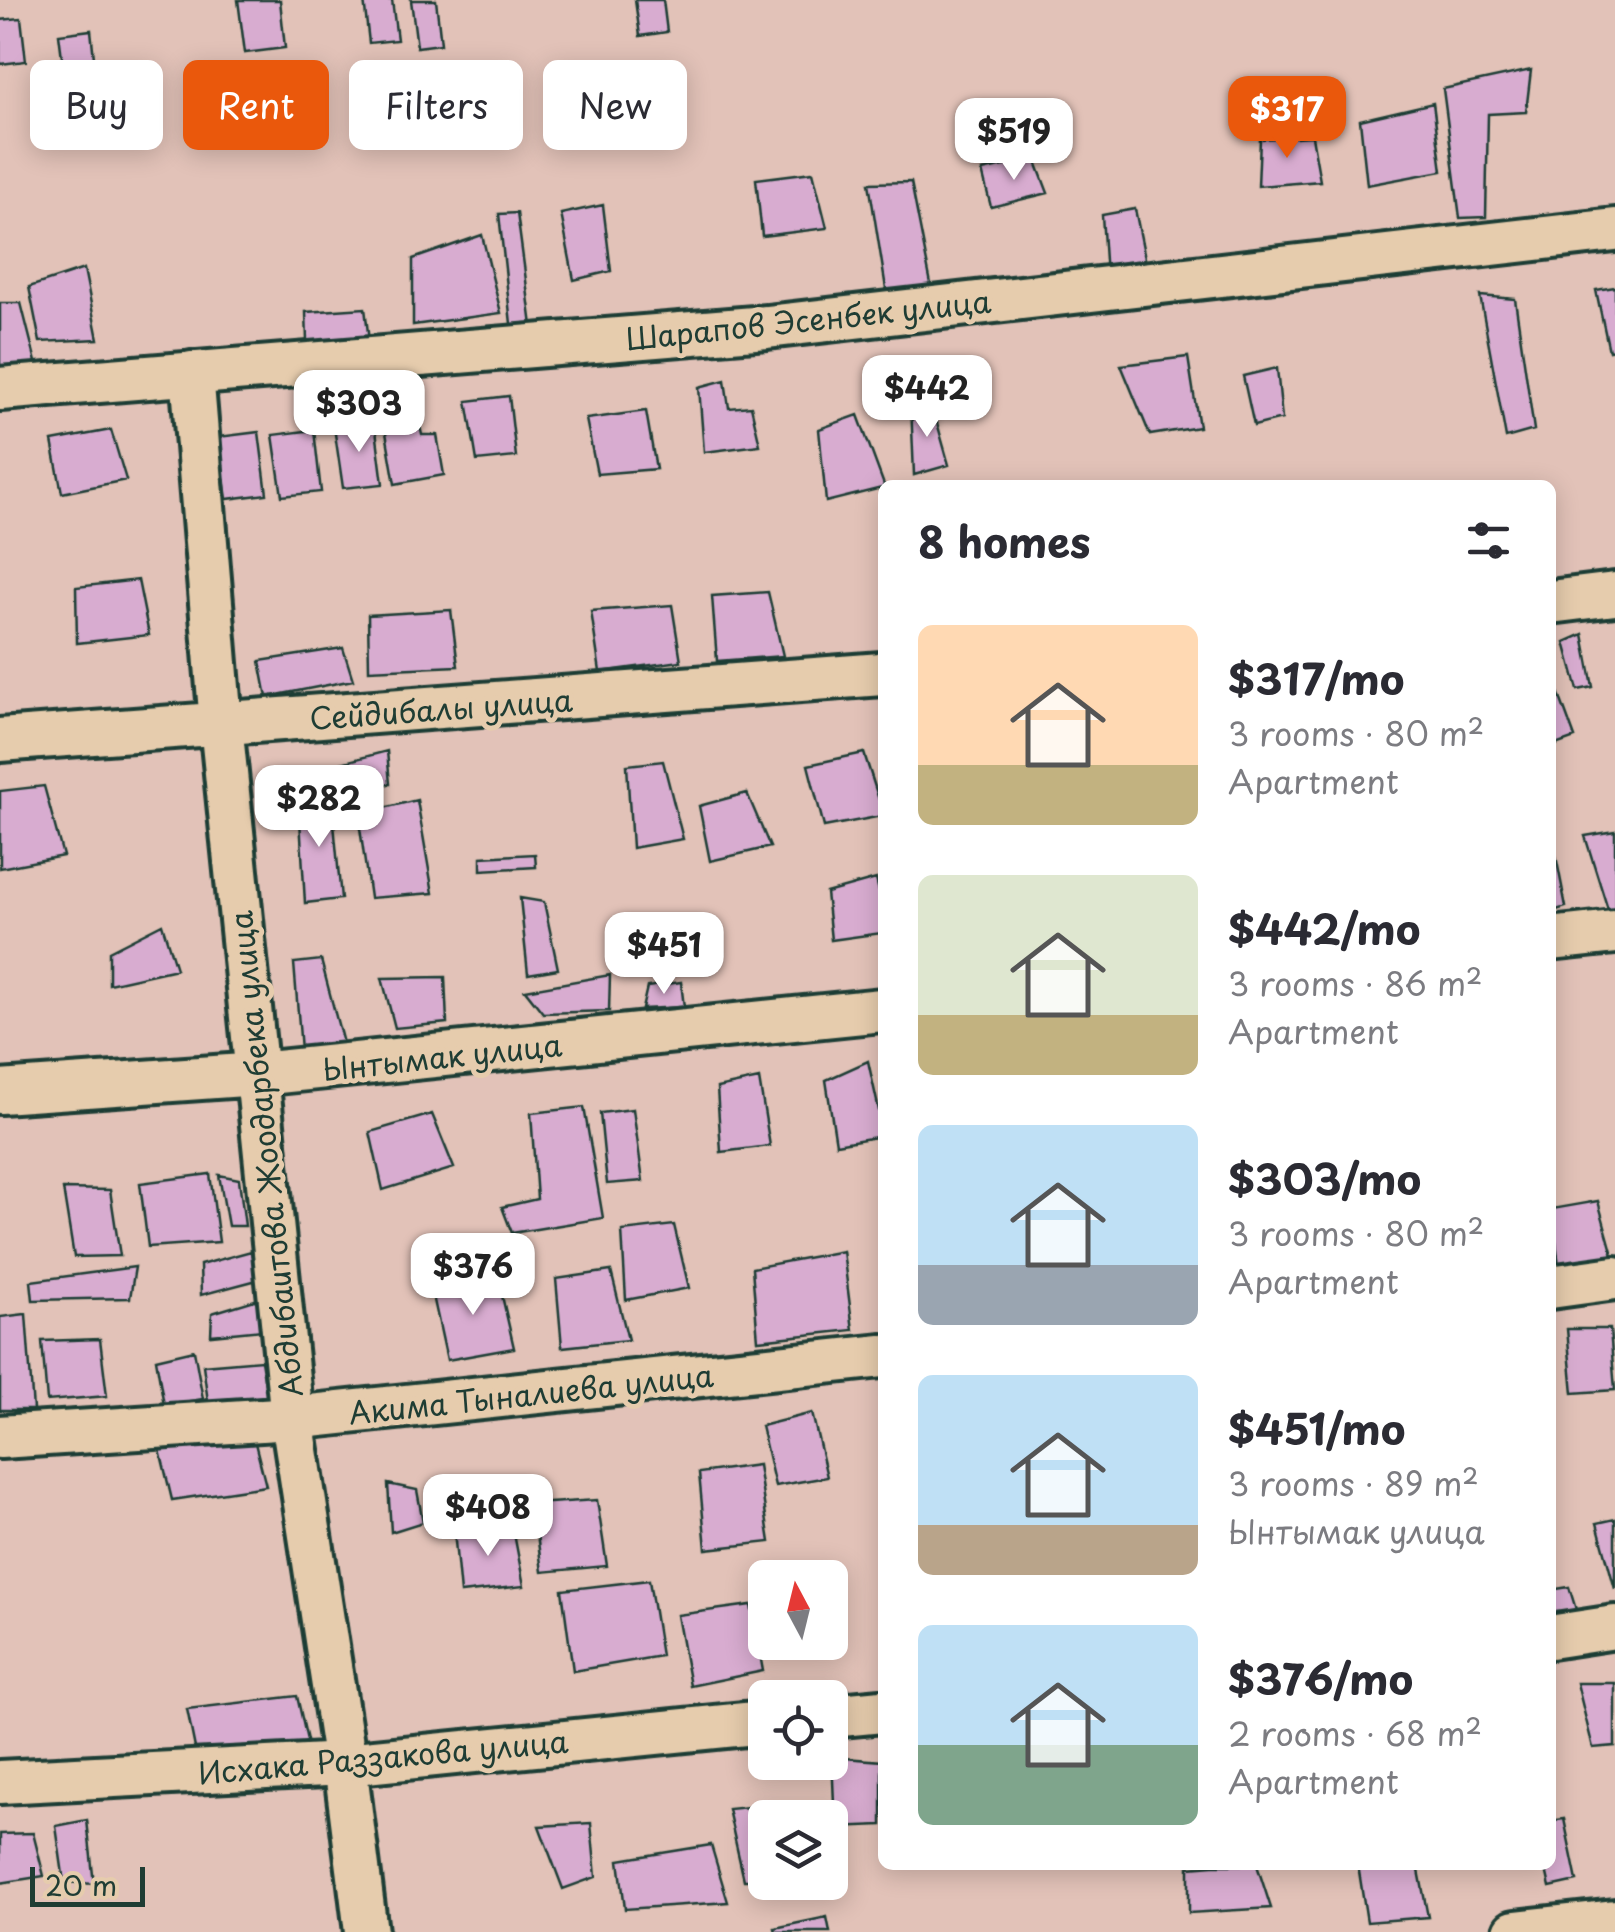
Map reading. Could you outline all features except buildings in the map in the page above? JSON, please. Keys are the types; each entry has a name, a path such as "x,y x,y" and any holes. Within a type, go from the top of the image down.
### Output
{"street":[{"name":"Шарапов Эсенбек улица","path":"0,389 767,327 1615,230"},
{"name":"Абдибаитова Жоодарбека улица","path":"192,374 222,724 292,1418 345,1764 366,1932"},
{"path":"1556,601 1615,594"},
{"name":"Сейдибалы улица","path":"0,740 878,674"},
{"path":"1556,938 1615,932"},
{"name":"Ынтымак улица","path":"0,1092 258,1074 878,1010"},
{"path":"1556,1286 1615,1278"},
{"name":"Акима Тыналиева улица","path":"0,1437 292,1418 878,1356"},
{"path":"1556,1636 1615,1628"},
{"path":"848,1714 878,1711"},
{"name":"Исхака Раззакова улица","path":"0,1782 345,1764 748,1724"},
{"path":"1516,1932 1615,1922"}]}
